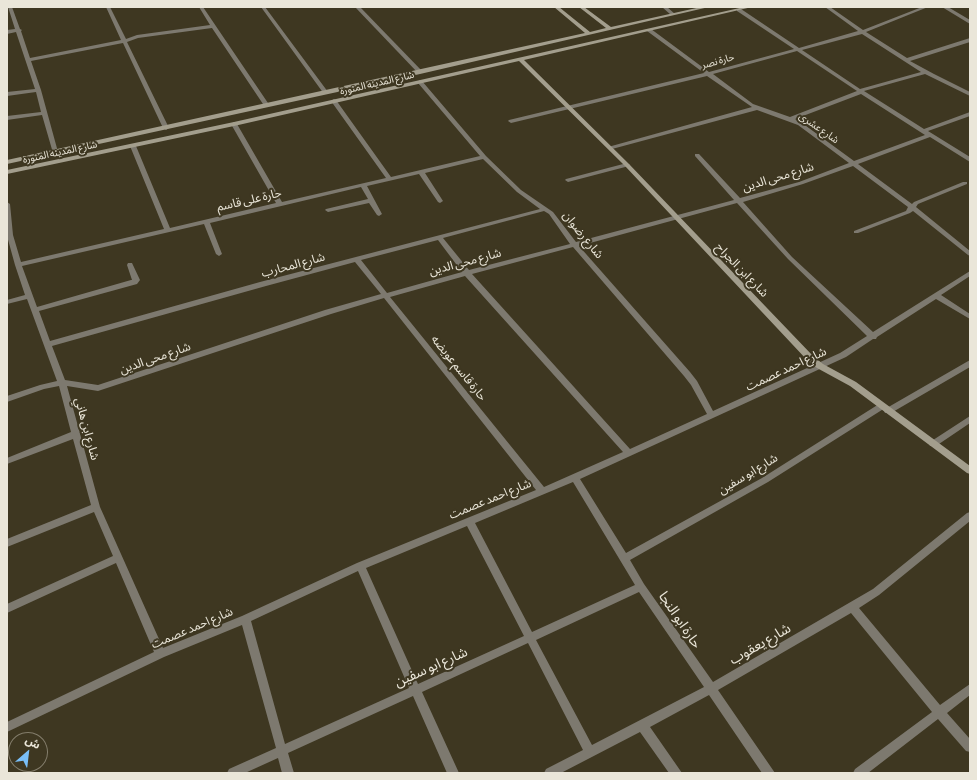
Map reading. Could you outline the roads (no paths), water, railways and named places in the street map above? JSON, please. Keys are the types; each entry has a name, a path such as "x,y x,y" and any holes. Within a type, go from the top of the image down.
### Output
{"main road":[{"path":"556,7 589,34"},
{"path":"581,7 610,29"},
{"name":"شارع المدينه المنورة","path":"7,162 326,93 707,7"},
{"name":"شارع المدينه المنورة","path":"7,172 234,124 750,7"},
{"name":"شارع ابن الجراح","path":"520,59 627,165 802,349 820,366 853,384 970,471"}],"street":[{"path":"10,7 38,90 55,152"},
{"path":"108,7 126,41 166,128"},
{"path":"201,7 212,26 267,106"},
{"path":"263,7 326,93"},
{"path":"356,7 420,72"},
{"path":"664,7 674,14"},
{"path":"827,7 862,32 926,72 970,94"},
{"name":"حارة نصر","path":"511,121 707,74 862,32 926,7"},
{"path":"944,7 970,22"},
{"path":"739,10 860,91 970,160"},
{"path":"28,60 126,41 137,37 212,26"},
{"path":"7,32 19,30"},
{"name":"شارع عشرى","path":"649,30 707,74 756,108 790,119 800,124 912,207 970,254"},
{"path":"907,60 970,40"},
{"path":"790,119 858,94 860,91 926,72"},
{"name":"شارع رضوان","path":"420,82 484,157 519,191 546,208 574,244 687,374 701,394 712,416"},
{"path":"7,94 38,90"},
{"path":"334,101 390,179"},
{"path":"610,148 756,108"},
{"path":"7,118 44,113"},
{"name":"شارع محى الدين","path":"7,399 62,383 72,383 88,389 98,388 328,312 574,244 677,218 809,180 854,164 970,114"},
{"path":"234,124 280,204"},
{"path":"133,146 168,230"},
{"path":"697,155 790,258 873,337"},
{"name":"حارة على قاسم","path":"18,265 484,157"},
{"path":"568,180 627,165"},
{"path":"421,172 440,201"},
{"path":"856,232 908,212 912,207 965,183"},
{"path":"364,185 379,214"},
{"path":"328,210 372,200"},
{"name":"شارع ابن هاني","path":"7,204 8,235 62,383 96,507 160,654"},
{"name":"شارع المحارب","path":"47,345 263,284 357,260 546,208"},
{"path":"206,222 219,254"},
{"path":"439,237 467,273 629,454"},
{"name":"حارة قاسم عويضه","path":"357,260 542,491"},
{"path":"35,310 134,282 136,280 130,265"},
{"name":"شارع احمد عصمت","path":"7,726 160,654 245,619 360,566 575,478 844,356 970,273"},
{"path":"935,295 970,317"},
{"path":"7,302 29,296"},
{"name":"شارع ابو سفين","path":"624,559 765,480 885,408 970,363"},
{"path":"933,444 970,419"},
{"path":"7,461 76,434"},
{"name":"حارة ابو النجا","path":"575,478 641,587 769,773"},
{"path":"7,543 96,507"},
{"name":"شارع يعقوب","path":"550,773 711,689 852,607 876,592 970,516"},
{"path":"469,521 590,753"},
{"path":"7,609 118,558"},
{"path":"360,566 453,773"},
{"name":"شارع ابو سفين","path":"233,773 414,689 641,587"},
{"path":"852,607 970,747"},
{"path":"245,619 288,773"},
{"path":"859,773 970,689"},
{"path":"642,725 676,773"}]}
